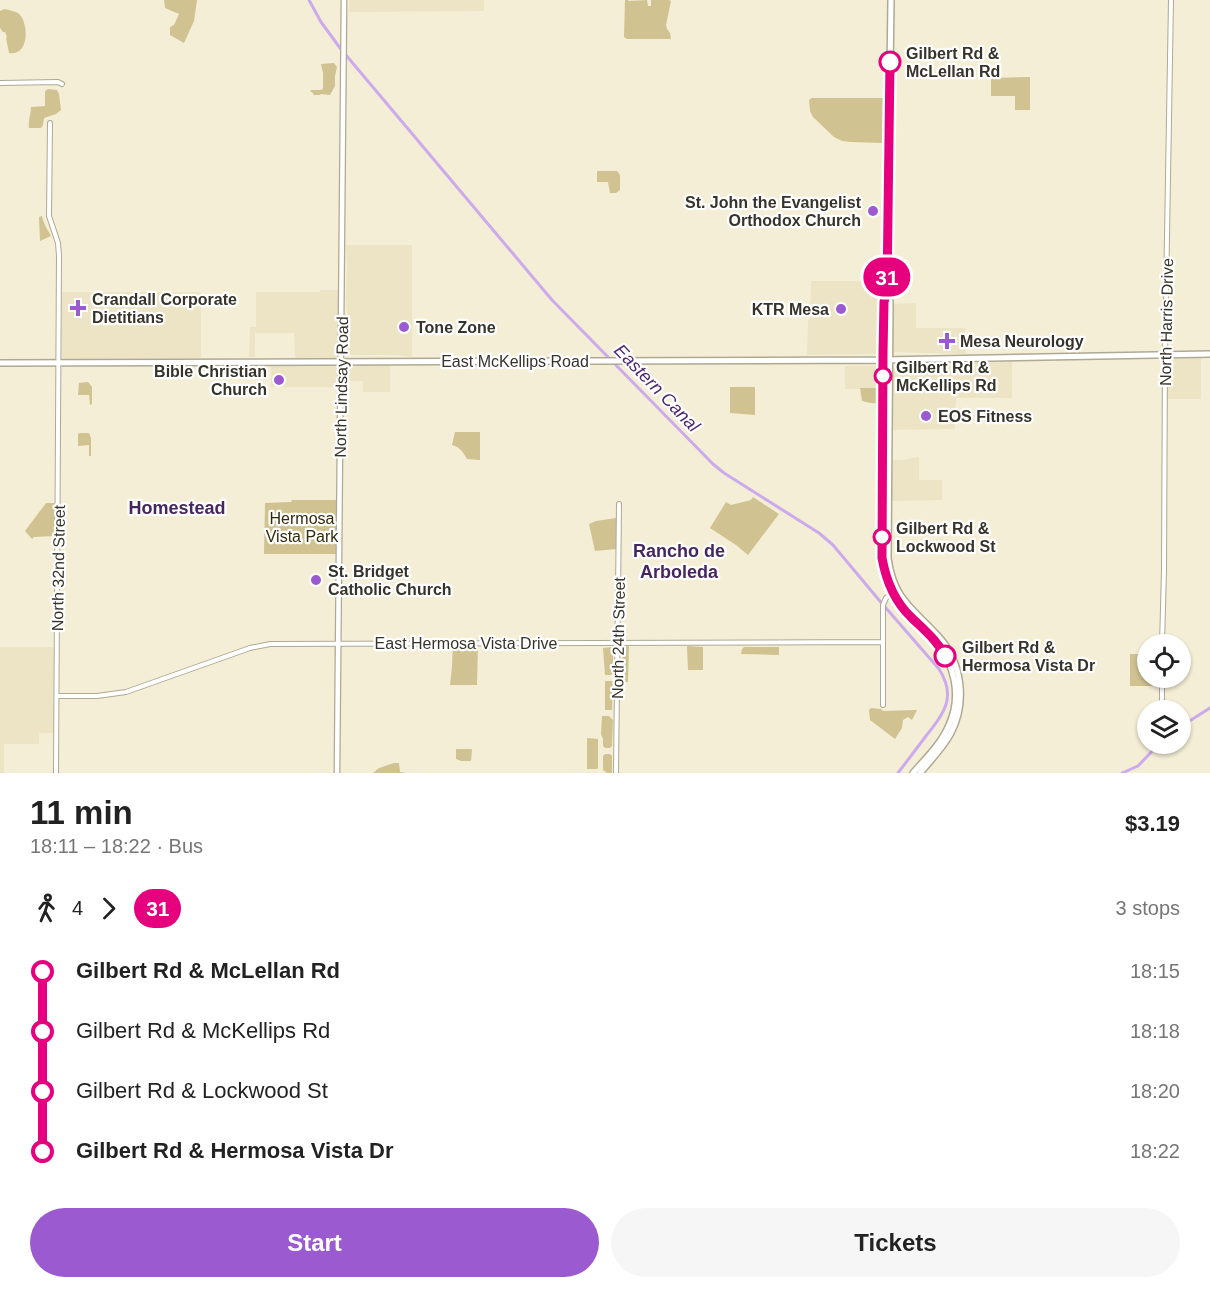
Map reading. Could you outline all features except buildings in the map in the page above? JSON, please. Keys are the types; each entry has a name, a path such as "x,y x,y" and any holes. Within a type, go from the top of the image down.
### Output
{"main road":[{"name":"North Lindsay Road","path":"337,773 344,0"},
{"path":"891,0 887,291 884,302 886,360 882,558 884,569 909,616 941,648 955,681 955,701 949,725 937,745 914,773"},
{"name":"East McKellips Road","path":"0,363 886,360 1210,354"},
{"path":"895,592 945,645 956,668 960,686 959,712 953,728 941,748 920,773"}],"street":[{"name":"North Harris Drive","path":"1162,634 1171,0"},
{"path":"0,83 58,82 62,84"},
{"name":"North 32nd Street","path":"50,123 49,216 59,250 56,773"},
{"name":"North 24th Street","path":"616,773 619,504"},
{"path":"883,705 883,609 884,601 895,592"},
{"name":"East Hermosa Vista Drive","path":"57,696 97,696 126,692 222,657 259,645 270,644 883,642"}],"shaded area":[{"path":"349,0 484,0 484,11 349,12"},
{"path":"346,245 412,245 412,357 347,353"},
{"path":"811,281 883,281 879,354 807,355"},
{"path":"320,290 338,290 338,354 336,358 295,358 294,333 255,333 255,357 249,357 250,327 256,327 256,292 320,292"},
{"path":"62,292 201,292 201,358 63,359"},
{"path":"916,303 916,328 965,328 966,354 893,352 892,304"},
{"path":"1201,358 1201,399 1167,399 1169,359"},
{"path":"1012,362 1012,398 956,398 955,429 891,430 895,365"},
{"path":"335,365 338,368 338,387 271,387 271,366"},
{"path":"347,365 390,365 390,392 363,392 363,381 345,381"},
{"path":"845,366 881,367 881,388 845,389"},
{"path":"919,457 919,480 942,480 942,500 888,501 888,460"},
{"path":"0,647 52,647 54,649 53,733 39,733 39,744 4,744 4,773 0,773"}],"green space":[{"path":"164,0 197,0 194,21 184,43 170,35 170,27 174,25 179,14 165,8"},
{"path":"625,0 647,0 648,6 651,6 651,0 671,1 666,25 671,39 627,39 624,37"},
{"path":"4,9 18,13 22,17 26,30 24,44 16,53 9,53 7,37 0,28 0,11"},
{"path":"334,63 337,67 335,86 330,95 314,95 310,92 311,90 323,89 321,64"},
{"path":"1030,77 1030,110 1015,110 1015,96 991,96 991,78"},
{"path":"57,90 61,110 44,118 41,128 29,128 31,107 45,106 45,91"},
{"path":"812,98 884,98 886,100 884,143 850,142 834,137 813,117 809,100"},
{"path":"597,171 617,171 620,175 620,190 610,193 608,182 597,182"},
{"path":"42,216 51,236 40,241 39,217"},
{"path":"88,382 92,387 92,404 90,405 89,395 78,395 79,383"},
{"path":"730,387 755,387 755,415 730,413"},
{"path":"860,388 880,388 880,402 862,401"},
{"path":"455,432 480,432 480,460 467,459 461,450 452,445"},
{"path":"89,433 91,456 89,456 89,445 78,446 78,434"},
{"path":"753,497 779,514 748,555 710,528 726,502 731,505 751,500"},
{"name":"Hermosa Vista Park","path":"292,500 340,500 339,554 264,554 265,503 291,502"},
{"path":"46,503 56,503 55,536 32,539 25,531"},
{"path":"616,518 616,549 595,551 589,524"},
{"path":"453,643 478,643 477,685 450,685"},
{"path":"629,646 628,682 621,682 623,647"},
{"path":"687,646 703,647 703,670 688,670"},
{"path":"613,647 613,674 605,675 603,648"},
{"path":"744,647 779,647 779,655 741,654"},
{"path":"1130,654 1137,654 1137,686 1130,686"},
{"path":"605,681 613,681 612,710 605,710"},
{"path":"871,708 883,711 917,710 912,720 908,717 903,720 902,728 895,739 870,720 869,710"},
{"path":"602,716 609,716 613,720 610,748 603,746"},
{"path":"587,738 598,739 597,769 587,769"},
{"path":"456,749 472,749 471,761 456,759"},
{"path":"605,754 612,756 612,773 603,770"},
{"path":"399,763 400,772 407,773 373,773 379,768"}],"waterway":[{"name":"Eastern Canal","path":"309,0 321,22 340,48 552,300 713,464 819,533 833,545 939,669 948,696 943,712 898,773"},
{"path":"1191,720 1210,708"},
{"path":"1122,773 1138,766 1149,754"}],"bus line":[{"name":"31","path":"890,62 887,291 884,302 883,353 882,558 887,580 897,601 941,648 945,656"}],"place":[{"name":"Gilbert Rd & McLellan Rd","path":"890,62"},
{"name":"St. John the Evangelist Orthodox Church","path":"873,211"},
{"name":"Crandall Corporate Dietitians","path":"78,308"},
{"name":"KTR Mesa","path":"841,309"},
{"name":"Tone Zone","path":"404,327"},
{"name":"Mesa Neurology","path":"947,341"},
{"name":"Gilbert Rd & McKellips Rd","path":"883,376"},
{"name":"Bible Christian Church","path":"279,380"},
{"name":"EOS Fitness","path":"926,416"},
{"name":"Gilbert Rd & Lockwood St","path":"882,537"},
{"name":"St. Bridget Catholic Church","path":"316,580"},
{"name":"Gilbert Rd & Hermosa Vista Dr","path":"945,656"}],"district":[{"name":"Homestead","path":"177,508"},
{"name":"Rancho de Arboleda","path":"679,561"}]}
